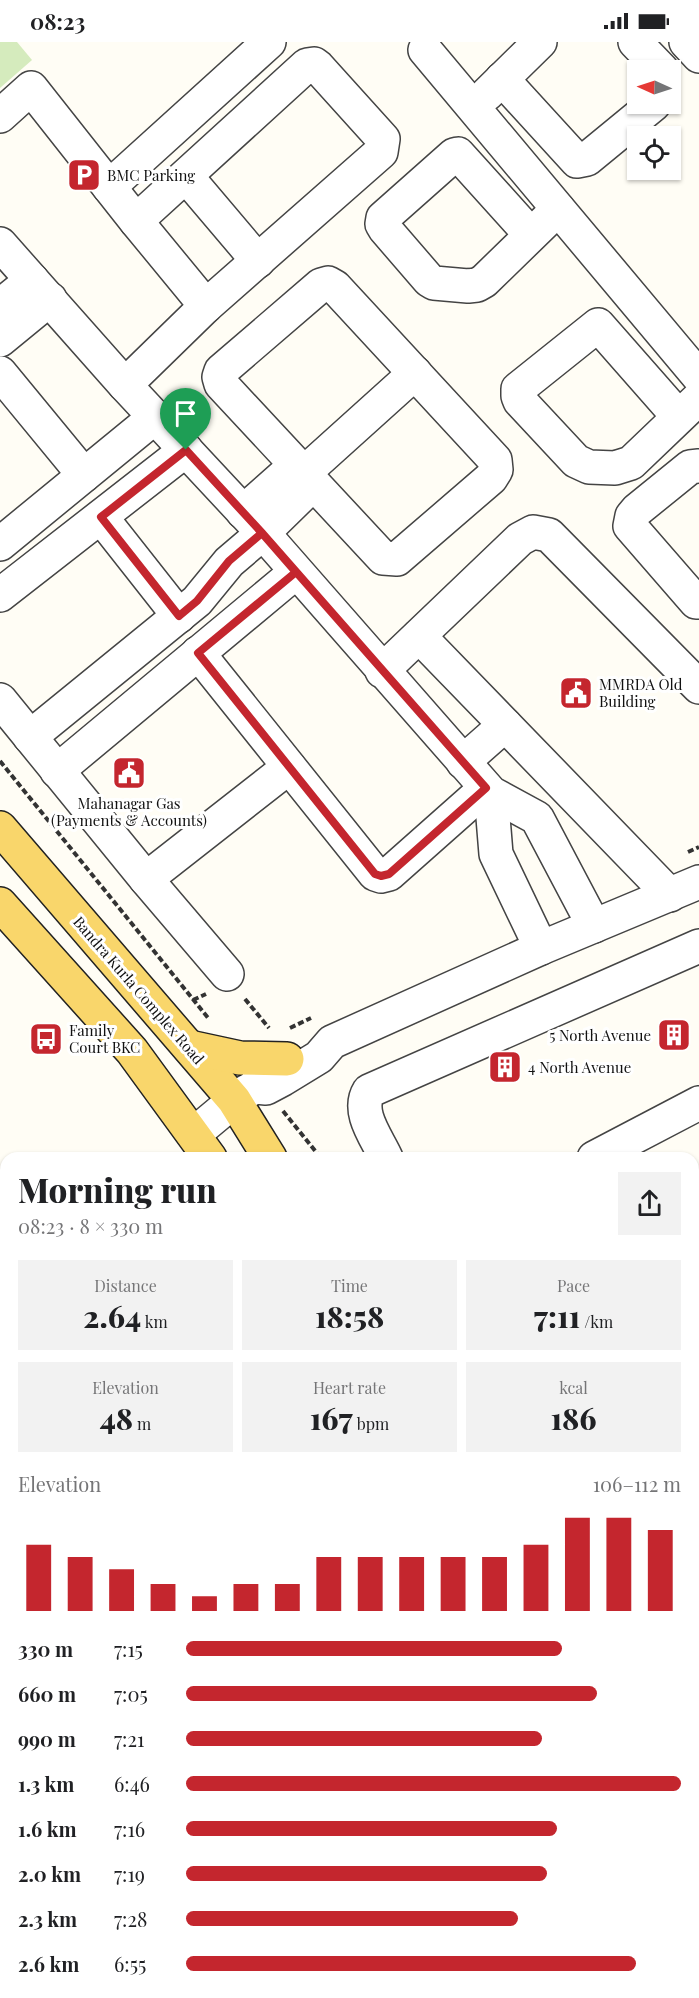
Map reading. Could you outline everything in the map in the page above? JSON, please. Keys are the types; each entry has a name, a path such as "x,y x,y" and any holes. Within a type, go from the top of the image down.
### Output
{"main road":[{"name":"Bandra Kurla Complex Road","path":"0,828 189,1047 252,1092 268,1152"},
{"path":"0,904 132,1051 202,1146"},
{"path":"189,1047 240,1058 282,1041"}],"street":[{"path":"109,188 269,42"},
{"path":"472,108 540,42"},
{"path":"635,42 652,60"},
{"path":"686,42 699,56"},
{"path":"424,50 699,377"},
{"path":"125,385 206,306 381,152 383,139 318,67 314,64 307,65 136,221"},
{"path":"502,79 578,161 587,159 642,114"},
{"path":"0,116 31,88 206,306"},
{"path":"186,176 258,261"},
{"path":"531,235 558,209"},
{"path":"0,244 125,385 253,522 488,791 537,818 594,926"},
{"path":"327,283 335,287 495,460 496,470 491,478 397,559 389,560 383,558 304,474 221,384 219,377 221,371 321,285 327,283"},
{"path":"0,306 41,290"},
{"path":"0,340 41,290"},
{"path":"598,325 689,407 631,463 615,468 589,467 576,461 520,401 518,389 598,325"},
{"path":"0,373 74,471"},
{"path":"30,737 197,601 229,561 253,522 415,373"},
{"path":"0,544 74,471 155,417"},
{"path":"0,596 186,450"},
{"path":"699,466 690,467 637,510 632,516 630,526 696,602 699,602"},
{"path":"101,517 179,616"},
{"path":"382,671 520,539 533,532 549,535 699,687"},
{"path":"57,771 296,572"},
{"path":"419,636 669,895"},
{"path":"198,653 375,874 381,876 389,874 488,791"},
{"path":"0,700 146,879 226,985"},
{"path":"463,762 506,725"},
{"path":"146,879 289,767"},
{"path":"488,791 496,854 541,948"},
{"path":"202,1146 252,1092 282,1041 314,1040 325,1029 541,948 699,882"},
{"path":"383,1152 364,1112 364,1098 369,1091 699,946"},
{"path":"252,1092 320,1057 325,1029"},
{"path":"605,1152 699,1103"}],"path":[{"path":"0,761 240,1058"},
{"path":"646,870 699,847"},
{"path":"193,1000 226,985 282,1041 325,1029"},
{"path":"252,1092 315,1152"}],"green space":[{"path":"0,42 17,42 32,60 0,88"}],"place":[{"name":"BMC Parking","path":"84,175"},
{"name":"MMRDA Old Building","path":"576,693"},
{"name":"Mahanagar Gas (Payments & Accounts)","path":"129,773"},
{"name":"5 North Avenue","path":"674,1035"},
{"name":"Family Court BKC","path":"46,1039"},
{"name":"4 North Avenue","path":"505,1067"}],"route":[{"path":"186,450 101,517 179,616 197,601 229,561 262,533 296,572 198,653 375,874 381,876 389,874 486,788 262,533 186,450"}]}
